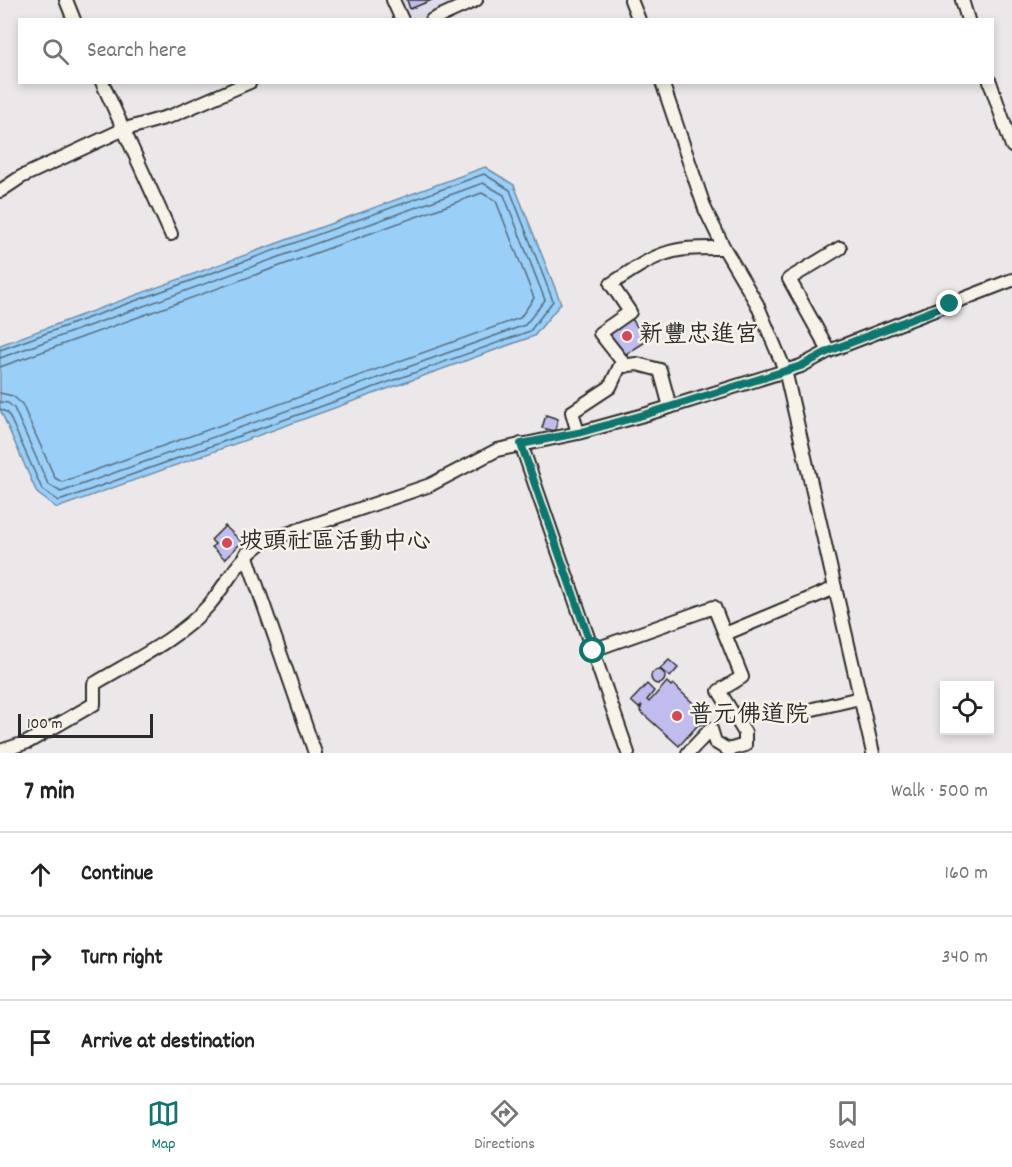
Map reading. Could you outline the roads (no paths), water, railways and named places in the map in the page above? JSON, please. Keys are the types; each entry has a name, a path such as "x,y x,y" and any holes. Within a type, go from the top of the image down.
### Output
{"street":[{"path":"66,0 73,18"},
{"path":"393,0 401,18"},
{"path":"436,18 476,0"},
{"path":"632,0 638,18"},
{"path":"962,0 967,18"},
{"path":"103,84 171,234"},
{"path":"0,191 21,177 122,130 171,116 245,84"},
{"path":"663,84 705,209 724,248 757,304 785,370 873,753"},
{"path":"991,84 1012,146"},
{"path":"626,366 600,333 630,312 610,284 652,257 683,248 724,248"},
{"path":"829,351 789,279 840,248"},
{"path":"0,750 30,748 94,704 94,684 190,622 209,604 246,555 263,542 430,485 497,450 578,433 801,366 829,351 1012,280"},
{"path":"578,433 572,412 610,387 620,366 637,364 660,370 670,407"},
{"path":"521,444 628,753"},
{"path":"246,555 315,753"},
{"path":"724,634 835,588"},
{"path":"593,651 714,607 742,677 719,691 745,733 745,745 728,750 715,742 711,729 688,753"},
{"path":"813,709 860,698"}],"water":[{"path":"485,167 514,185 561,303 534,336 57,508 37,493 0,409 0,345"}],"place":[{"name":"新豐忠進宮","path":"627,336"},
{"name":"坡頭社區活動中心","path":"227,543"},
{"name":"普元佛道院","path":"677,716"}]}
